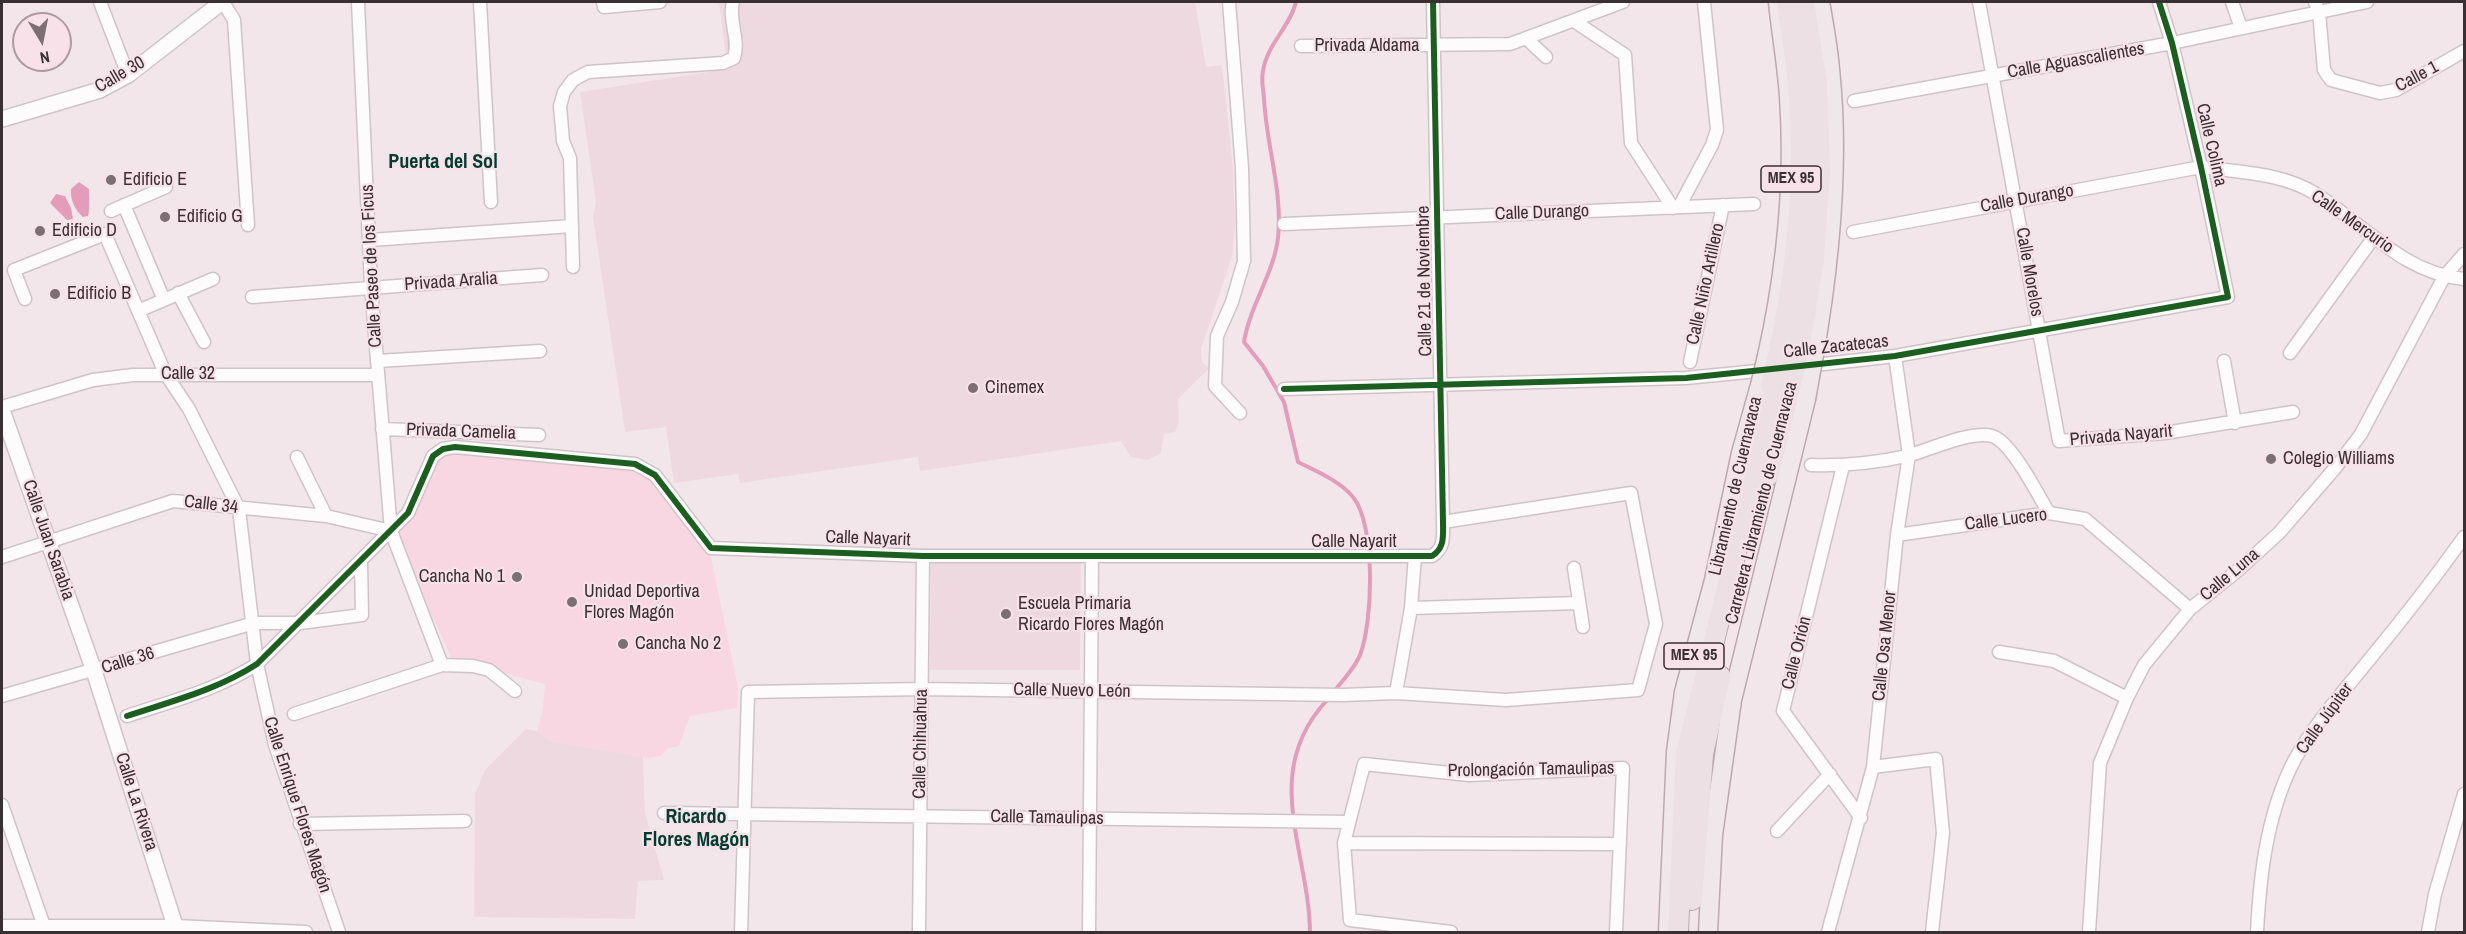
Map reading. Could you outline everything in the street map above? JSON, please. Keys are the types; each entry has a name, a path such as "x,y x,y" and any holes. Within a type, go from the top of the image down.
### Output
{"highway":[{"name":"Carretera Libramiento de Cuernavaca","path":"1678,933 1686,754 1756,470 1765,385 1796,261 1801,183 1799,96 1787,2"},
{"name":"Carretera Libramiento de Cuernavaca","path":"1690,933 1703,754 1806,355 1820,171 1817,83 1804,2"}],"main road":[{"name":"MEX 95","path":"1772,356 1785,259 1791,181 1789,96 1778,2"},
{"name":"MEX 95","path":"1806,355 1827,253 1834,148 1830,70 1820,2"},
{"name":"Libramiento de Cuernavaca","path":"1668,933 1676,752 1684,692 1714,580 1741,453 1765,385"},
{"name":"MEX 95","path":"1708,933 1713,834 1732,700 1797,397"}],"street":[{"path":"100,2 128,75"},
{"path":"223,2 234,20 248,225"},
{"name":"Calle 30","path":"2,119 100,90 128,75 223,2"},
{"name":"Calle Paseo de los Ficus","path":"358,2 371,288 391,531 442,665"},
{"path":"480,2 491,202"},
{"path":"603,2 604,7 660,2"},
{"path":"573,267 570,158 563,141 560,106 564,92 573,80 588,72 723,63 734,58 737,47 731,10 734,2"},
{"path":"1229,2 1242,168 1244,261 1232,302 1217,336 1215,386 1240,413"},
{"name":"Calle 21 de Noviembre","path":"1432,556 1440,552 1443,543 1439,218 1433,2"},
{"path":"1574,21 1623,2"},
{"path":"1574,21 1625,54 1630,143 1676,207 1712,145 1717,130 1704,2"},
{"name":"Calle Morelos","path":"1979,2 2040,331"},
{"name":"Calle Colima","path":"2159,2 2172,43 2228,297"},
{"path":"2232,2 2241,28"},
{"name":"Calle Aguascalientes","path":"1854,101 2172,43 2241,28 2317,7 2367,2"},
{"name":"Calle 1","path":"2317,7 2324,70 2331,80 2380,93 2396,90 2464,51"},
{"name":"Privada Aldama","path":"1301,46 1510,44 1574,21"},
{"path":"1527,39 1546,57"},
{"name":"Calle Durango","path":"1853,232 2201,167"},
{"name":"Calle Mercurio","path":"2201,167 2258,174 2290,182 2315,193 2412,265 2444,277 2464,279"},
{"path":"111,211 165,187"},
{"name":"Calle Durango","path":"1284,224 1754,204"},
{"path":"124,205 164,300"},
{"name":"Calle Niño Artillero","path":"1690,362 1723,205"},
{"path":"370,240 572,226"},
{"name":"Calle Enrique Flores Magón","path":"25,299 14,270 105,234 165,373 189,409 239,509 257,664 275,745 339,933"},
{"path":"2290,353 2374,237"},
{"name":"Calle Luna","path":"2089,933 2100,763 2127,698 2144,665 2190,609 2279,533 2355,442 2444,277 2464,254"},
{"name":"Privada Aralia","path":"252,297 542,275"},
{"path":"138,311 213,279"},
{"path":"178,293 204,342"},
{"name":"Calle Zacatecas","path":"1284,389 1686,378 1895,356 2228,297"},
{"name":"Privada Nayarit","path":"2040,331 2059,441 2165,433 2293,412"},
{"path":"378,361 540,351"},
{"name":"Calle Osa Menor","path":"1828,933 1873,767 1897,535 1909,455 1895,356"},
{"path":"2224,361 2235,423"},
{"name":"Calle 32","path":"2,408 93,380 165,373 378,375"},
{"name":"Calle Juan Sarabia","path":"2,408 93,671"},
{"name":"Privada Camelia","path":"382,429 539,435"},
{"path":"1811,465 1843,466 1909,455 1973,436 1992,436 2005,444 2049,513"},
{"name":"Calle Nayarit","path":"391,531 408,513 433,456 443,449 471,447 635,464 655,475 711,548 923,556 1432,556"},
{"path":"297,457 326,516"},
{"name":"Calle Orión","path":"1843,466 1783,711 1861,818"},
{"name":"Calle Nuevo León","path":"744,814 747,692 922,688 1343,695 1396,693 1506,700 1638,690 1656,624 1631,493 1443,522"},
{"name":"Calle 34","path":"2,557 174,501 326,516 391,531"},
{"name":"Calle Lucero","path":"1897,535 2049,513 2085,519 2190,609"},
{"path":"127,716 236,678 257,664 391,531"},
{"name":"Calle Júpiter","path":"2257,933 2259,894 2270,823 2294,761 2314,727 2422,595 2464,537"},
{"name":"Calle Chihuahua","path":"919,933 923,556"},
{"path":"1089,933 1092,556"},
{"path":"1396,693 1411,608 1415,556"},
{"name":"Calle 36","path":"2,696 254,623 300,623 362,615 361,562"},
{"path":"1574,568 1583,627"},
{"path":"1411,608 1579,603"},
{"path":"1999,652 2054,662 2127,698"},
{"path":"294,714 442,665 489,669 515,691"},
{"name":"Calle La Rivera","path":"93,671 176,929"},
{"path":"1873,767 1936,759 1943,833 1932,933"},
{"name":"Prolongación Tamaulipas","path":"1349,822 1364,765 1469,775 1623,768 1616,933"},
{"path":"1777,831 1830,774"},
{"path":"2428,933 2435,894 2464,794"},
{"path":"2,805 44,926"},
{"name":"Calle Tamaulipas","path":"664,813 1349,822"},
{"path":"741,933 744,814"},
{"path":"300,824 465,821"},
{"path":"1349,822 1344,843 1350,920 1451,933"},
{"path":"1344,843 1620,844"},
{"path":"2,926 306,933"}],"shaded area":[{"path":"719,2 1195,2 1206,67 1222,65 1233,167 1235,224 1232,257 1201,349 1202,362 1209,368 1178,399 1179,423 1175,432 1164,434 1161,453 1147,460 1131,457 1121,441 920,471 918,457 740,483 738,474 674,483 666,427 625,432 593,217 596,202 580,92 727,69"},
{"path":"79,182 89,189 89,213 88,216 83,217 75,208 71,197 71,189"},
{"path":"56,194 65,196 73,219 67,220 50,203"},
{"name":"Unidad Deportiva Flores Magón","path":"454,448 636,467 651,475 710,553 738,687 737,708 690,716 679,746 668,748 661,756 649,758 552,741 537,731 543,710 545,684 452,659 396,538 413,516 436,458"},
{"name":"Escuela Primaria Ricardo Flores Magón","path":"931,558 1081,558 1080,670 930,670"},
{"path":"526,729 537,731 552,741 643,757 645,813 664,880 638,881 635,919 474,917 475,794 485,770"}],"waterway":[{"path":"1296,2 1289,20 1269,52 1262,74 1265,116 1278,203 1278,238 1272,264 1251,315 1244,342 1263,366 1284,402 1298,462 1348,491 1360,510 1366,529 1370,598 1364,640 1358,660 1333,693"},
{"path":"1310,932 1308,901 1293,812 1292,783 1296,755 1307,727 1328,699"}],"cycle path":[{"path":"127,716 210,688 257,664 408,513 433,456 443,449 455,447 635,464 655,475 711,548 923,556 1432,556 1441,545 1443,532 1433,2"},
{"path":"1284,389 1686,378 1895,356 2228,297 2172,43 2159,2"}],"place":[{"name":"Edificio E","path":"111,180"},
{"name":"Edificio G","path":"165,217"},
{"name":"Edificio D","path":"40,231"},
{"name":"Edificio B","path":"55,294"},
{"name":"Cinemex","path":"973,388"},
{"name":"Colegio Williams","path":"2271,459"},
{"name":"Cancha No 1","path":"517,577"},
{"name":"Unidad Deportiva Flores Magón","path":"572,602"},
{"name":"Escuela Primaria Ricardo Flores Magón","path":"1006,614"},
{"name":"Cancha No 2","path":"623,644"}],"district":[{"name":"Puerta del Sol","path":"443,163"},
{"name":"Ricardo Flores Magón","path":"696,830"}]}
